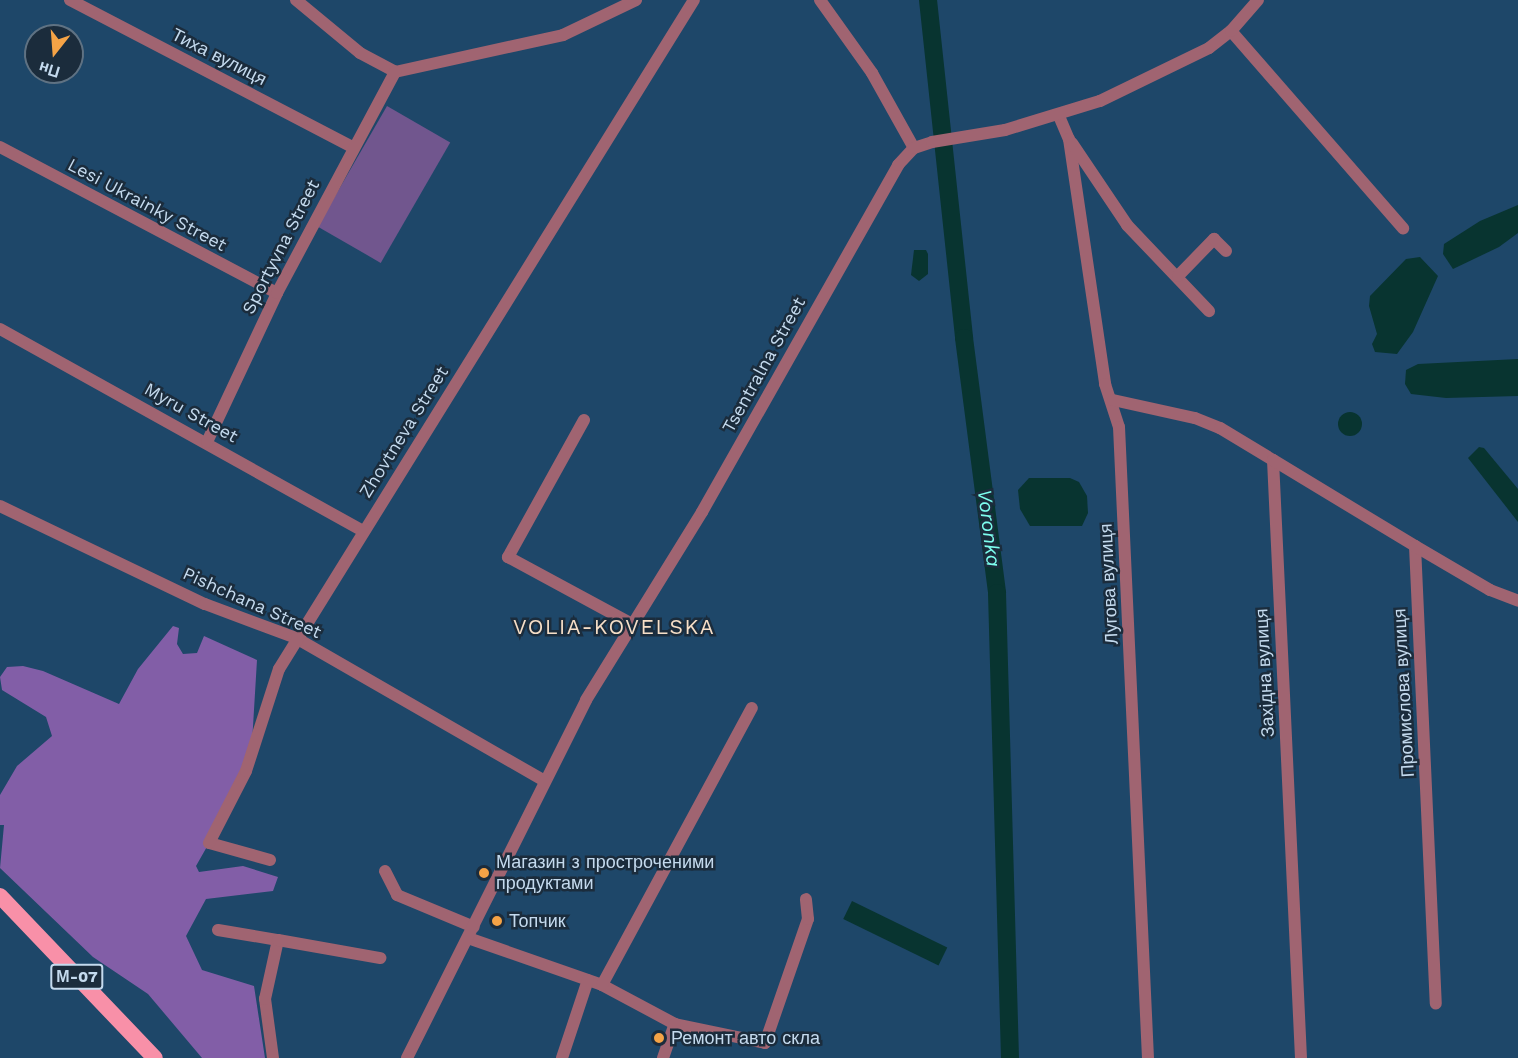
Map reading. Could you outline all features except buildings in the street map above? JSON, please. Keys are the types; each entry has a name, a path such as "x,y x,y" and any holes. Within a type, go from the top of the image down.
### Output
{"highway":[{"name":"М-07","path":"0,896 155,1058"}],"street":[{"name":"Тиха вулиця","path":"70,0 352,147"},
{"path":"296,0 360,53 394,72 563,34 636,0"},
{"name":"Zhovtneva Street","path":"270,860 209,843 246,771 273,682 296,638 694,0"},
{"path":"820,0 872,73 914,148 932,142 1059,116 1190,59 1231,31 1258,0"},
{"path":"1231,31 1403,228"},
{"name":"Sportyvna Street","path":"207,442 278,293 352,147 394,72"},
{"name":"Лугова вулиця","path":"1059,116 1069,139 1105,384 1113,400 1119,427 1149,1058"},
{"path":"1069,139 1127,225 1209,311"},
{"name":"Lesi Ukrainky Street","path":"0,147 278,293"},
{"name":"Tsentralna Street","path":"407,1058 545,781 630,623 707,502 867,216 898,165 914,148"},
{"path":"1178,276 1214,239 1226,251"},
{"name":"Myru Street","path":"0,329 207,442 363,531"},
{"path":"1113,400 1195,418 1220,428 1490,590 1518,601"},
{"path":"584,420 508,557 630,623"},
{"name":"Західна вулиця","path":"1273,460 1301,1058"},
{"name":"Pishchana Street","path":"0,506 205,604 296,638 545,781"},
{"name":"Промислова вулиця","path":"1415,546 1436,1004"},
{"path":"602,985 752,708"},
{"path":"385,871 398,895 474,927"},
{"path":"468,938 602,985 675,1024 765,1043 808,919 806,899"},
{"path":"218,930 380,958"},
{"path":"273,1058 265,999 278,940"},
{"path":"562,1058 588,981"},
{"path":"663,1058 675,1024"}],"shaded area":[{"path":"387,106 450,142 381,263 318,226"},
{"path":"1518,205 1518,233 1499,247 1453,269 1443,254 1444,244 1480,221"},
{"path":"914,250 926,250 928,254 928,274 919,281 911,275"},
{"path":"1420,257 1438,276 1413,332 1397,354 1375,352 1372,344 1377,334 1369,306 1370,296 1406,259"},
{"path":"1518,359 1518,396 1446,398 1411,394 1405,384 1406,370 1418,364"},
{"path":"1350,412 1355,413 1361,419 1361,429 1355,435 1350,436 1345,435 1339,429 1338,424 1339,419 1345,413"},
{"path":"1479,447 1484,448 1518,489 1518,522 1468,458"},
{"path":"1029,478 1070,478 1079,482 1087,496 1088,513 1082,526 1030,526 1020,509 1018,490"},
{"path":"173,626 179,628 177,644 183,654 197,653 204,636 257,660 252,743 217,829 196,866 199,872 243,866 278,877 273,891 206,899 186,936 202,970 254,986 265,1058 202,1058 148,994 93,957 0,868 4,825 0,825 0,795 17,766 52,736 46,717 2,690 0,677 7,667 23,666 43,671 119,704 138,669"},
{"path":"852,901 947,947 939,965 843,919"}],"waterway":[{"name":"Voronka","path":"928,0 964,338 997,593 1010,1058"}],"place":[{"name":"Магазин з простроченими продуктами","path":"484,873"},
{"name":"Топчик","path":"497,921"},
{"name":"Ремонт авто скла","path":"659,1038"}],"district":[{"name":"VOLIA-KOVELSKA","path":"614,627"}]}
